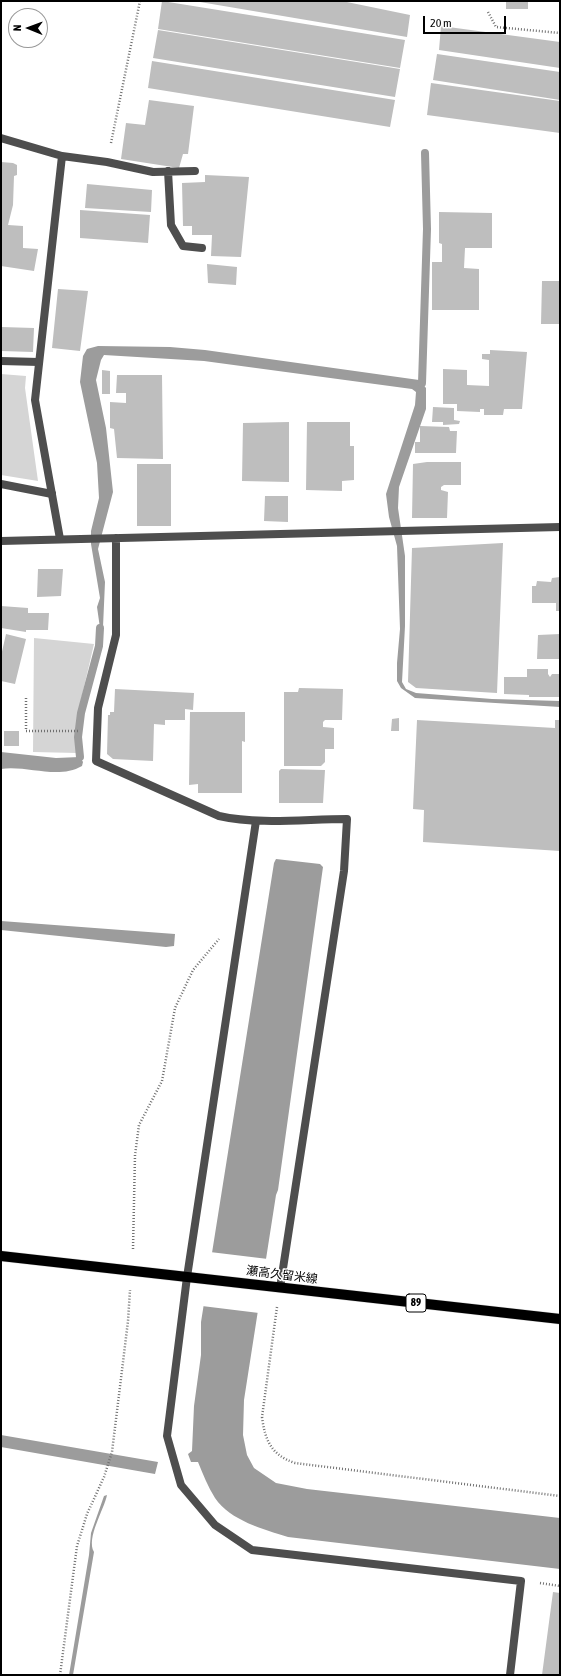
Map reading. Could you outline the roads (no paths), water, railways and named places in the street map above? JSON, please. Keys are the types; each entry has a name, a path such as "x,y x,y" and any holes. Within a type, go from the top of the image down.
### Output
{"main road":[{"name":"瀬高久留米線","path":"1,1256 560,1319"}],"street":[{"path":"1,138 62,156 107,162 153,172 195,171"},
{"path":"60,539 35,400 62,156"},
{"path":"168,171 171,225 183,246 202,248"},
{"path":"1,361 39,362"},
{"path":"1,484 52,494"},
{"path":"1,541 560,527"},
{"path":"116,538 116,634 98,708 96,762 219,816 237,820 347,819 344,871 276,1288"},
{"path":"256,820 187,1277 167,1436 181,1485 215,1525 252,1550 521,1581 510,1675"}],"waterway":[{"path":"422,383 427,229 425,153"},
{"path":"80,757 78,737 81,713 99,646 100,628"}]}
